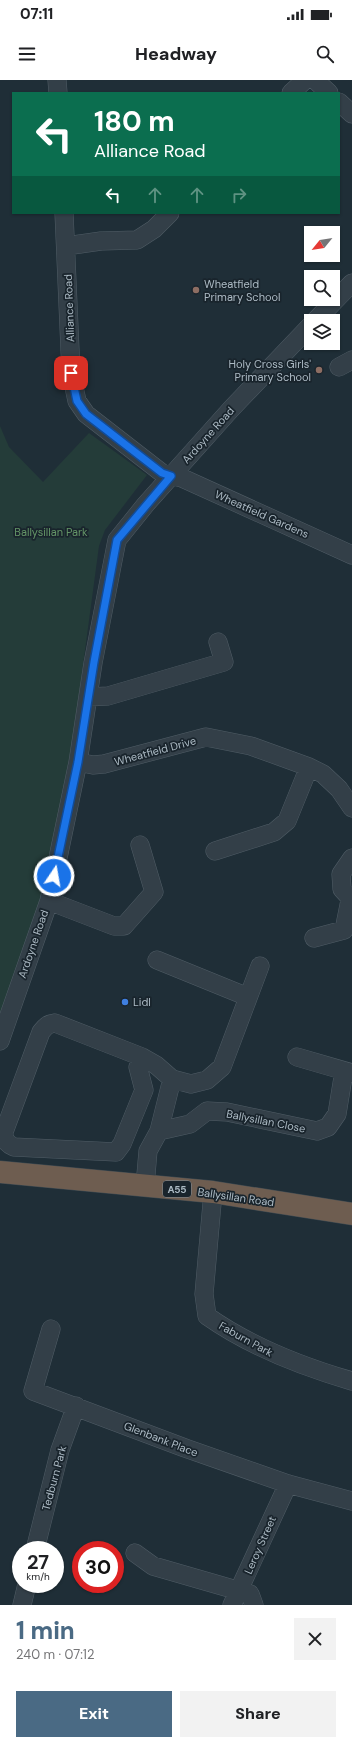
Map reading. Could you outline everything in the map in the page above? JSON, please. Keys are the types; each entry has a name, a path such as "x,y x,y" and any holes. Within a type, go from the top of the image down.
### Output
{"highway":[{"name":"Ballysillan Road","path":"0,1172 213,1192 352,1214"}],"street":[{"path":"57,80 58,92"},
{"path":"292,92 305,80"},
{"path":"315,80 328,92"},
{"path":"340,103 352,114"},
{"name":"Alliance Road","path":"64,214 71,373 77,401 86,414 162,473 171,476"},
{"path":"66,246 100,241 137,240 154,229 169,214"},
{"path":"322,314 352,283"},
{"name":"Ardoyne Road","path":"0,1041 49,901 78,762 88,697 117,540 171,476 231,409 304,332"},
{"name":"Wheatfield Gardens","path":"171,476 182,478 352,555"},
{"path":"88,697 108,696 224,662 218,642"},
{"name":"Wheatfield Drive","path":"78,762 94,765 104,764 206,737 251,746 309,767 346,789 352,808"},
{"path":"215,851 274,832 287,821 309,767"},
{"path":"49,901 114,926 124,926 154,892 140,845"},
{"path":"314,938 344,930 351,900 342,889 341,874 352,858"},
{"path":"158,960 248,997"},
{"path":"142,1057 138,1067 144,1090 122,1144 116,1152 14,1147 7,1143 4,1138 4,1132 41,1032 50,1024 55,1023 142,1057 156,1065 172,1079 191,1084 207,1080 222,1067 260,966"},
{"name":"Ballysillan Close","path":"159,1131 190,1124 207,1111 227,1112 317,1131 328,1127 337,1114 348,1072 297,1057"},
{"path":"146,1186 148,1152 159,1131 172,1079"},
{"name":"Faburn Park","path":"213,1192 204,1294 207,1316 227,1330 280,1357 314,1370 352,1381"},
{"name":"Glenbank Place","path":"51,1329 33,1391 185,1448 288,1484 352,1501"},
{"name":"Tedburn Park","path":"37,1541 60,1450 76,1406"},
{"name":"Leroy Street","path":"236,1598 288,1484"},
{"path":"135,1553 152,1566 236,1598 250,1594 254,1605"},
{"path":"22,1605 25,1593"}],"green space":[{"name":"Ballysillan Park","path":"0,426 9,447 43,482 89,433 147,475 105,530 99,546 74,732 47,878 0,1023"}],"place":[{"name":"Wheatfield Primary School","path":"196,290"},
{"name":"Holy Cross Girls' Primary School","path":"319,370"},
{"name":"Lidl","path":"125,1002"}],"route":[{"path":"54,876 78,762 94,662 117,540 171,476 162,473 86,414 77,401 71,373"}]}
